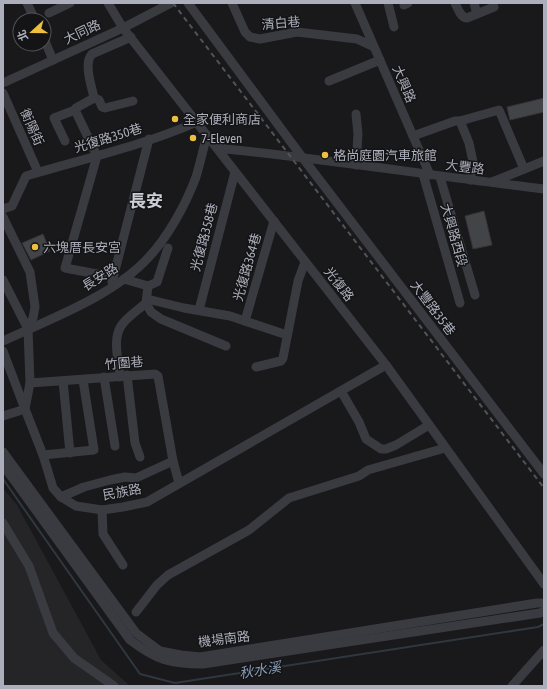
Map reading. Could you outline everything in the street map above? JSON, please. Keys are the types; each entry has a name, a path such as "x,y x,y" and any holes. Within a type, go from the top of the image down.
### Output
{"street":[{"path":"51,12 70,3"},
{"name":"光復路","path":"108,3 123,28 386,366 544,584"},
{"name":"大同路","path":"3,83 123,28 171,3"},
{"name":"大豐路35巷","path":"188,3 302,157 544,474"},
{"name":"清白巷","path":"232,3 244,32 250,37 260,39 297,32 357,39 374,47"},
{"name":"大興路","path":"355,3 413,136 426,174"},
{"path":"388,3 394,27"},
{"path":"455,3 460,14 464,18 494,7"},
{"path":"474,3 477,14"},
{"path":"131,38 92,54 89,57 88,64 90,84 94,98 99,100 102,107 105,108 133,101"},
{"path":"50,52 54,60"},
{"path":"329,81 380,60"},
{"name":"衡陽街","path":"3,93 38,172"},
{"path":"64,141 54,118 75,110 94,98"},
{"path":"75,110 97,156 65,268 113,276"},
{"path":"413,136 455,121 460,122 499,110 524,169"},
{"path":"356,114 358,134 356,165"},
{"name":"光復路350巷","path":"3,209 12,206 26,176 149,140 197,122"},
{"path":"460,122 469,143 473,162 470,180"},
{"name":"長安路","path":"3,340 87,301 124,279 148,258 165,237 184,204 196,177 207,136"},
{"path":"111,287 149,140"},
{"name":"大豐路","path":"217,148 302,157 544,189"},
{"path":"490,183 544,161"},
{"name":"光復路358巷","path":"199,310 235,172"},
{"name":"大興路西段","path":"426,174 460,303"},
{"path":"440,176 475,295"},
{"path":"3,217 30,272 35,307 33,318 28,329"},
{"name":"光復路364巷","path":"245,321 274,221"},
{"path":"124,279 148,286 157,282 168,248"},
{"path":"256,367 281,361 283,358 298,281 305,262"},
{"path":"3,280 28,329 30,383 25,409 3,416"},
{"path":"148,286 146,301 151,312 160,319 226,346"},
{"path":"146,301 230,316 287,335"},
{"path":"140,458 135,443 117,339 120,327 130,315 146,301"},
{"name":"民族路","path":"3,351 43,455 53,488 61,497 76,506 102,510 147,502 386,366"},
{"name":"竹圍巷","path":"30,383 155,374 158,376 173,461 179,483"},
{"path":"104,377 115,446"},
{"path":"43,455 94,450 83,380"},
{"path":"63,381 70,453"},
{"path":"341,391 359,422 366,439 381,449 396,446 429,425"},
{"path":"136,612 168,575 249,530 289,498 359,476 368,470 445,448"},
{"name":"機場南路","path":"3,452 136,633 160,650 181,655 207,656 544,603"},
{"path":"61,497 84,487 110,480 125,477 136,478 173,461"},
{"name":"機場南路","path":"3,465 130,640 145,652 160,659 184,664 203,664 407,634 540,613 544,611"},
{"path":"102,510 103,534 123,565"},
{"path":"3,524 29,566 53,633 74,658 114,686"},
{"path":"512,686 544,650"}],"shaded area":[{"path":"3,488 17,505 101,660 130,686 3,686"}],"building":[{"path":"544,98 544,112 510,120 507,107"},
{"path":"484,211 492,245 473,249 465,216"},
{"name":"六塊厝長安宮","path":"43,234 50,251 31,260 22,243"}],"waterway":[{"name":"秋水溪","path":"3,479 140,674 175,683 538,627 544,624"}],"railway":[{"path":"173,3 544,488"}],"place":[{"name":"全家便利商店","path":"175,119"},
{"name":"7-Eleven","path":"193,138"},
{"name":"格尚庭園汽車旅館","path":"325,155"},
{"name":"六塊厝長安宮","path":"35,247"}],"district":[{"name":"長安","path":"146,201"}]}
